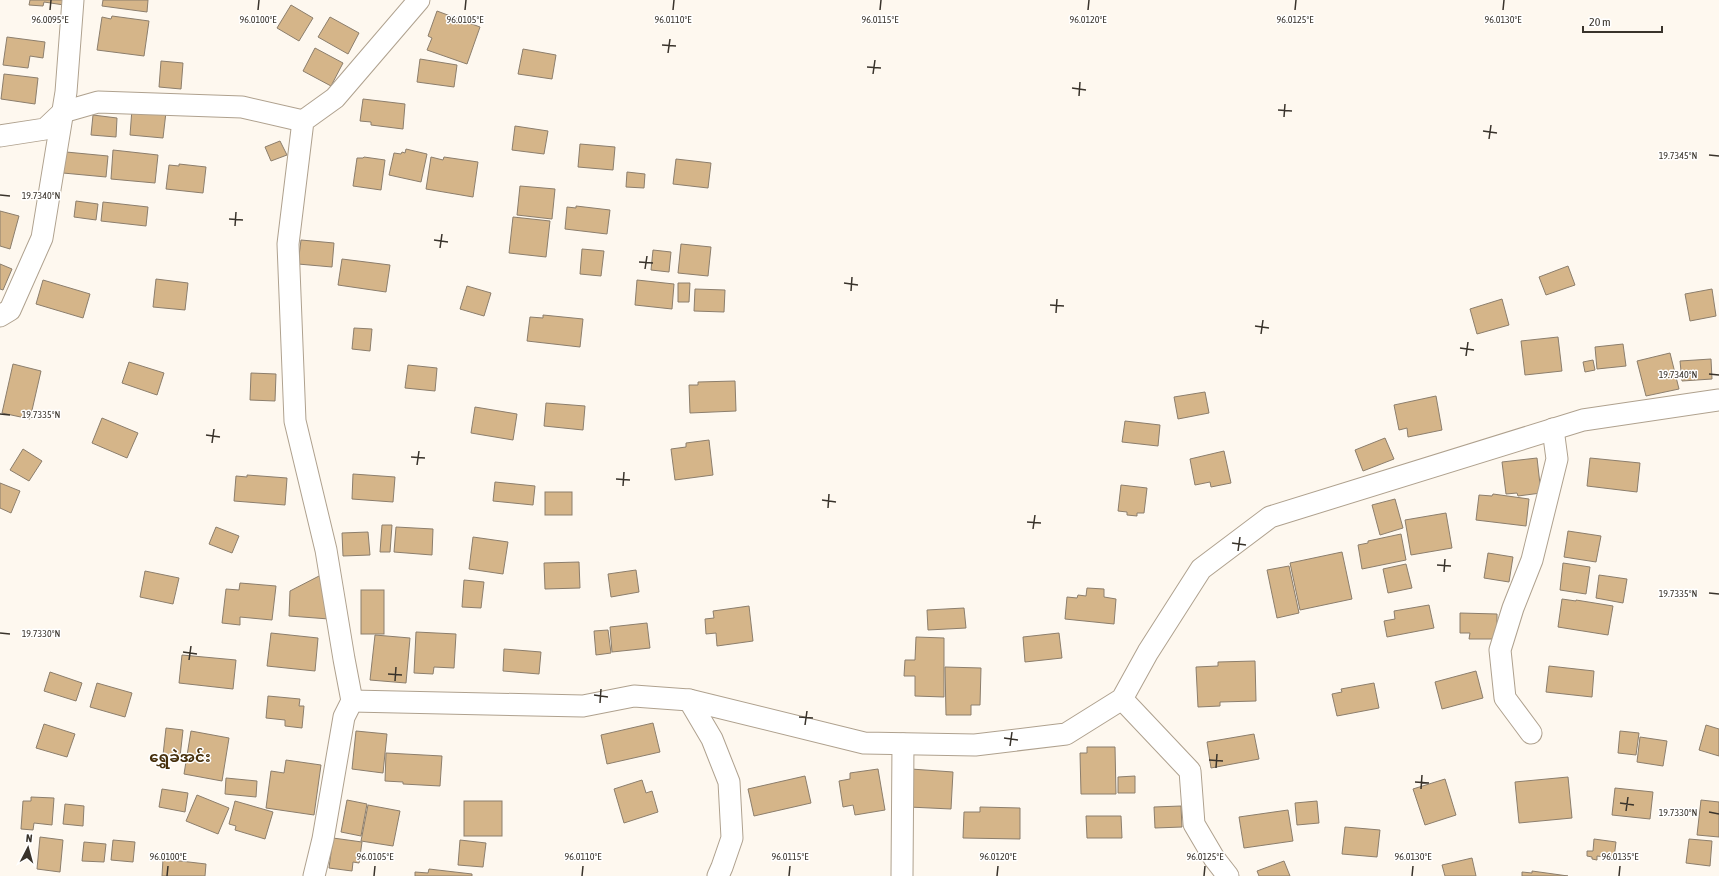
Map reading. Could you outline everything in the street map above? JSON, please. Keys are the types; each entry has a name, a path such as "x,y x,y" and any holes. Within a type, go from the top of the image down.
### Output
{"street":[{"path":"0,316 10,310 42,238 66,92 73,0"},
{"path":"314,876 323,839 344,717 352,701 326,550 296,421 288,244 303,121 335,98 419,0"},
{"path":"0,136 45,129 63,112 98,102 242,107 303,121"},
{"path":"352,701 583,706 634,696 689,700 864,742 975,745 1066,734 1122,699 1148,652 1201,569 1270,517 1583,420 1719,400"},
{"path":"1530,733 1505,698 1500,650 1513,608 1532,560 1557,459 1553,429"},
{"path":"1122,699 1190,771 1194,824 1214,858 1228,876"},
{"path":"689,700 712,739 729,782 732,838 718,876"},
{"path":"902,876 903,744"}],"building":[{"path":"30,0 65,0 64,5 44,2 43,6 29,5"},
{"path":"103,0 148,0 147,12 102,6"},
{"path":"291,5 313,18 299,41 277,28"},
{"path":"437,11 480,27 467,64 427,50 432,38 428,36"},
{"path":"112,16 149,21 144,56 97,50 102,17 111,19"},
{"path":"330,17 359,33 348,54 318,37"},
{"path":"7,37 45,42 43,58 30,56 28,68 3,65"},
{"path":"315,48 343,63 331,86 303,71"},
{"path":"523,49 556,55 552,79 518,74"},
{"path":"420,59 457,65 454,87 417,82"},
{"path":"161,61 183,63 181,89 159,87"},
{"path":"4,74 38,78 35,104 1,99"},
{"path":"363,99 405,104 403,129 371,125 371,122 360,121"},
{"path":"132,109 166,112 163,138 130,135"},
{"path":"93,115 117,118 116,137 91,135"},
{"path":"515,126 548,131 544,154 512,150"},
{"path":"280,141 287,155 271,161 265,147"},
{"path":"580,144 615,147 613,170 578,167"},
{"path":"406,149 427,154 421,182 389,175 394,153 405,153"},
{"path":"113,150 158,155 155,183 111,179"},
{"path":"66,152 108,156 106,177 63,173"},
{"path":"364,157 385,160 381,190 353,186 357,158"},
{"path":"431,157 443,160 444,157 478,162 473,197 426,189"},
{"path":"676,159 711,163 708,188 673,184"},
{"path":"179,164 206,167 203,193 166,189 169,165 179,166"},
{"path":"627,172 645,174 644,188 626,187"},
{"path":"520,186 555,189 552,219 517,215"},
{"path":"76,201 98,204 96,220 74,217"},
{"path":"103,202 148,207 146,226 101,221"},
{"path":"576,206 610,210 607,234 565,229 567,207 576,208"},
{"path":"0,211 19,216 10,249 0,246"},
{"path":"513,217 550,221 546,257 509,253"},
{"path":"301,240 334,243 332,267 298,264"},
{"path":"681,244 711,247 708,276 678,273"},
{"path":"582,249 604,251 601,276 580,274"},
{"path":"653,250 671,252 669,272 651,270"},
{"path":"342,259 390,265 386,292 338,285"},
{"path":"0,264 12,269 3,290 0,289"},
{"path":"1568,266 1575,285 1546,295 1539,277"},
{"path":"156,279 188,283 185,310 153,307"},
{"path":"43,280 90,294 83,318 36,304"},
{"path":"637,280 674,284 672,309 635,305"},
{"path":"678,283 690,283 689,302 678,302"},
{"path":"467,286 491,293 484,316 460,309"},
{"path":"695,289 725,290 724,312 694,311"},
{"path":"1712,289 1716,316 1690,321 1685,294"},
{"path":"1502,299 1509,325 1477,334 1470,309"},
{"path":"543,315 583,319 580,347 527,341 530,317 543,318"},
{"path":"354,328 372,329 370,351 352,349"},
{"path":"1558,337 1562,371 1525,375 1521,341"},
{"path":"1623,344 1626,366 1597,369 1595,347"},
{"path":"1670,353 1679,389 1646,396 1637,361"},
{"path":"1711,359 1712,379 1682,381 1680,361"},
{"path":"1593,360 1595,370 1585,372 1583,362"},
{"path":"129,362 164,373 157,395 122,383"},
{"path":"13,364 41,371 30,419 2,413"},
{"path":"408,365 437,368 435,391 405,388"},
{"path":"251,373 276,374 275,401 250,400"},
{"path":"735,381 736,411 690,413 689,385 698,385 698,382"},
{"path":"1205,392 1209,413 1178,419 1174,397"},
{"path":"1436,396 1442,430 1408,437 1407,428 1399,430 1394,405"},
{"path":"546,403 585,406 583,430 544,426"},
{"path":"475,407 517,414 513,440 471,433"},
{"path":"102,418 138,433 127,458 92,443"},
{"path":"1125,421 1160,425 1158,446 1122,442"},
{"path":"1385,438 1394,459 1363,471 1355,450"},
{"path":"709,440 713,475 675,480 671,449 686,447 686,443"},
{"path":"23,449 42,461 29,481 10,470"},
{"path":"1224,451 1231,483 1211,487 1210,482 1195,485 1190,459"},
{"path":"1537,458 1541,493 1518,496 1517,493 1506,494 1502,462"},
{"path":"1590,458 1640,463 1637,492 1587,486"},
{"path":"353,474 395,477 393,502 352,499"},
{"path":"247,475 287,478 285,505 234,501 236,476 247,477"},
{"path":"495,482 535,486 533,505 493,501"},
{"path":"0,483 20,491 11,513 0,508"},
{"path":"1121,485 1147,488 1144,513 1137,513 1137,516 1127,515 1127,512 1118,511"},
{"path":"545,492 572,492 572,515 545,515"},
{"path":"1493,494 1529,499 1526,526 1476,520 1479,495 1492,496"},
{"path":"1395,499 1403,528 1380,535 1372,505"},
{"path":"1446,513 1452,548 1411,555 1405,520"},
{"path":"382,525 392,525 390,552 380,552"},
{"path":"216,527 239,536 232,553 209,544"},
{"path":"396,527 433,529 432,555 394,552"},
{"path":"1568,531 1601,536 1596,562 1564,557"},
{"path":"368,532 370,555 343,556 342,533"},
{"path":"1401,534 1406,560 1362,569 1358,545 1368,543 1368,541"},
{"path":"473,537 508,542 503,574 469,569"},
{"path":"1342,552 1352,599 1300,610 1290,563"},
{"path":"1488,553 1513,557 1509,582 1484,578"},
{"path":"579,562 580,588 545,589 544,563"},
{"path":"1563,563 1590,567 1586,594 1560,590"},
{"path":"1406,564 1412,588 1388,593 1383,569"},
{"path":"1289,566 1299,613 1277,618 1267,570"},
{"path":"636,570 639,592 611,597 608,574"},
{"path":"145,571 179,578 173,604 140,597"},
{"path":"321,575 329,619 289,616 290,591"},
{"path":"1599,575 1627,579 1623,603 1596,598"},
{"path":"464,580 484,582 481,608 462,607"},
{"path":"240,583 276,586 272,620 240,617 240,625 222,623 226,589 239,590"},
{"path":"1087,588 1104,589 1104,597 1116,599 1114,624 1065,619 1067,597 1077,598 1078,595 1086,596"},
{"path":"361,590 384,590 384,634 361,634"},
{"path":"1562,599 1613,606 1608,635 1558,627"},
{"path":"1429,605 1434,628 1387,637 1384,621 1395,619 1394,611"},
{"path":"749,606 753,641 717,646 716,633 706,634 705,619 714,618 713,611"},
{"path":"964,608 966,628 928,630 927,610"},
{"path":"1460,613 1497,614 1497,639 1469,639 1470,633 1460,633"},
{"path":"647,623 650,648 612,652 610,627"},
{"path":"608,630 611,653 596,655 594,631"},
{"path":"416,632 456,634 454,668 434,667 433,674 414,673"},
{"path":"271,633 318,638 315,671 267,666"},
{"path":"1059,633 1062,658 1025,662 1023,637"},
{"path":"375,635 410,638 406,683 370,680"},
{"path":"916,637 944,638 944,697 915,696 915,676 904,676 905,660 915,660"},
{"path":"504,649 541,652 539,674 503,671"},
{"path":"182,655 236,660 233,689 179,683"},
{"path":"1255,661 1256,701 1220,702 1220,706 1198,707 1196,667 1218,666 1218,662"},
{"path":"1549,666 1594,671 1592,697 1546,692"},
{"path":"945,667 981,668 980,705 971,705 971,715 946,715"},
{"path":"1476,671 1483,698 1442,709 1435,682"},
{"path":"50,672 82,683 76,701 44,691"},
{"path":"97,683 132,693 125,717 90,707"},
{"path":"1374,683 1379,708 1337,716 1332,694 1342,692 1341,689"},
{"path":"268,696 300,699 299,706 304,706 302,728 285,726 285,720 266,718"},
{"path":"653,723 660,752 607,764 601,735"},
{"path":"44,724 75,734 67,757 36,748"},
{"path":"1706,725 1719,729 1719,756 1699,750"},
{"path":"166,728 183,730 180,757 163,755"},
{"path":"191,731 229,738 222,781 184,774"},
{"path":"356,731 387,734 383,773 352,769"},
{"path":"1620,731 1639,733 1636,755 1618,753"},
{"path":"1254,734 1259,759 1211,768 1207,742"},
{"path":"1640,737 1667,741 1663,766 1637,762"},
{"path":"1087,747 1115,747 1116,794 1081,794 1080,753 1087,753"},
{"path":"386,753 442,756 440,786 403,784 403,782 385,781"},
{"path":"286,760 321,765 314,815 266,808 271,771 284,773"},
{"path":"878,769 885,810 855,815 853,805 843,807 839,781 850,779 850,773"},
{"path":"911,769 953,772 951,809 909,807"},
{"path":"805,776 811,803 754,816 748,789"},
{"path":"1135,776 1135,793 1118,793 1118,777"},
{"path":"1568,777 1572,818 1519,823 1515,782"},
{"path":"226,778 257,781 256,797 225,794"},
{"path":"1445,779 1456,815 1425,825 1413,789"},
{"path":"642,780 646,793 652,791 658,812 624,823 614,789"},
{"path":"1615,788 1653,792 1650,819 1612,815"},
{"path":"162,789 188,793 185,812 159,807"},
{"path":"197,795 229,808 218,834 186,821"},
{"path":"31,797 54,798 52,825 34,823 33,830 21,829 23,801 31,801"},
{"path":"347,800 367,804 361,836 341,832"},
{"path":"1701,800 1719,802 1719,837 1697,835"},
{"path":"235,801 273,812 265,839 235,830 236,826 229,824"},
{"path":"464,801 502,801 502,836 464,836"},
{"path":"1317,801 1319,823 1297,825 1295,803"},
{"path":"65,804 84,806 83,826 63,824"},
{"path":"368,805 400,811 393,846 361,841"},
{"path":"1181,806 1182,827 1155,828 1154,807"},
{"path":"980,807 1020,808 1020,839 963,838 964,812 980,812"},
{"path":"1288,810 1293,841 1244,848 1239,817"},
{"path":"1086,816 1121,816 1122,838 1087,838"},
{"path":"1345,827 1380,830 1377,857 1342,854"},
{"path":"40,837 63,840 60,872 37,869"},
{"path":"333,838 362,842 359,863 353,862 352,871 329,868"},
{"path":"1594,839 1616,842 1614,858 1597,856 1597,860 1587,856 1587,851 1593,851"},
{"path":"1689,839 1712,841 1710,866 1686,863"},
{"path":"113,840 135,842 133,862 111,860"},
{"path":"460,840 486,843 483,867 458,865"},
{"path":"84,842 106,844 104,862 82,861"},
{"path":"1472,858 1476,876 1445,876 1442,865"},
{"path":"163,859 206,864 205,876 162,876"},
{"path":"1284,861 1290,876 1259,876 1257,871"},
{"path":"429,869 472,874 472,876 415,876 415,872 428,873"},
{"path":"1532,871 1568,876 1522,876 1522,872 1532,873"}],"district":[{"name":"ရွှေခဲအင်း","path":"180,757"}]}
